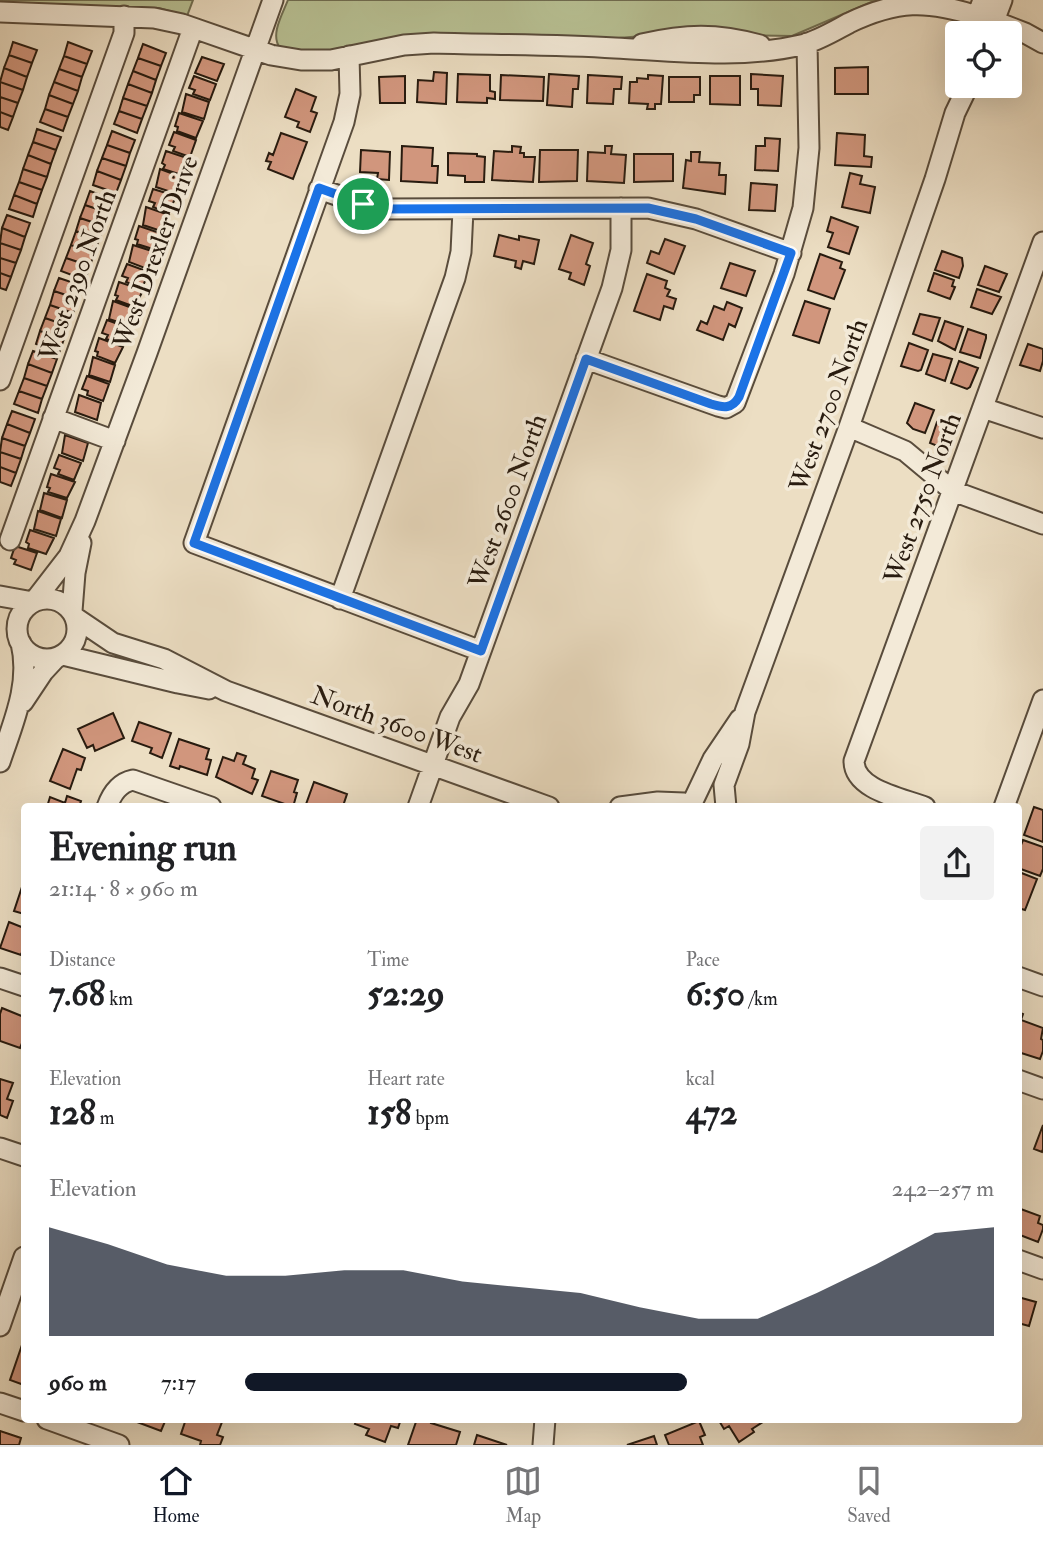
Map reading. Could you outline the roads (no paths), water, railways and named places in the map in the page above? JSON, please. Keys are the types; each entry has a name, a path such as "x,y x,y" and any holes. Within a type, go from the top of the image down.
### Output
{"street":[{"name":"West Drexler Drive","path":"34,601 69,556 85,521 273,0"},
{"path":"0,12 154,18 193,28 255,50 301,60 331,60 404,45 434,43 616,48 700,35 782,47 807,43 883,8 906,3 936,4 983,21 1002,0"},
{"path":"0,380 9,328 124,33 124,16"},
{"name":"West 2390 North","path":"10,540 193,28"},
{"path":"1022,32 1043,43"},
{"path":"586,359 726,408 739,397 799,228 807,178 807,43"},
{"path":"349,56 351,80 347,108 194,543 481,651"},
{"name":"West 2700 North","path":"955,113 956,98"},
{"name":"West 2700 North","path":"726,803 724,785 739,744 745,712 849,427 962,98"},
{"path":"319,188 383,209 648,208 682,214 791,253"},
{"name":"West 2600 North","path":"419,803 450,717 469,684 616,275 622,236 621,208"},
{"path":"340,599 455,278 461,253 463,210"},
{"name":"West 2750 North","path":"914,803 867,785 856,773 856,754 1043,242"},
{"path":"983,408 1043,428"},
{"path":"53,418 115,441"},
{"path":"849,427 905,451 953,491 1043,524"},
{"name":"West Drexler Drive","path":"74,615 75,570 85,521"},
{"path":"0,596 34,601 59,601 74,615 78,626 74,642 43,672 10,719"},
{"path":"0,762 24,677 19,619 22,612 34,601"},
{"name":"North 3600 West","path":"74,615 113,643 164,659 226,691 539,803"},
{"path":"0,624 19,640 26,650 40,658 60,656"},
{"name":"North 3600 West","path":"60,656 226,691"},
{"path":"1005,803 1043,699"},
{"name":"West 2700 North","path":"686,803 745,712"},
{"path":"109,803 124,782 133,780 200,803"},
{"path":"650,803 686,803 711,799 718,803"},
{"path":"0,978 21,985"},
{"path":"1022,978 1043,986"},
{"path":"1022,1081 1043,1089"},
{"path":"0,1148 21,1155"},
{"path":"1022,1262 1043,1269"},
{"path":"0,1326 21,1266"},
{"path":"0,1402 21,1410"},
{"path":"58,1423 119,1445"},
{"path":"543,1445 545,1423"}]}
